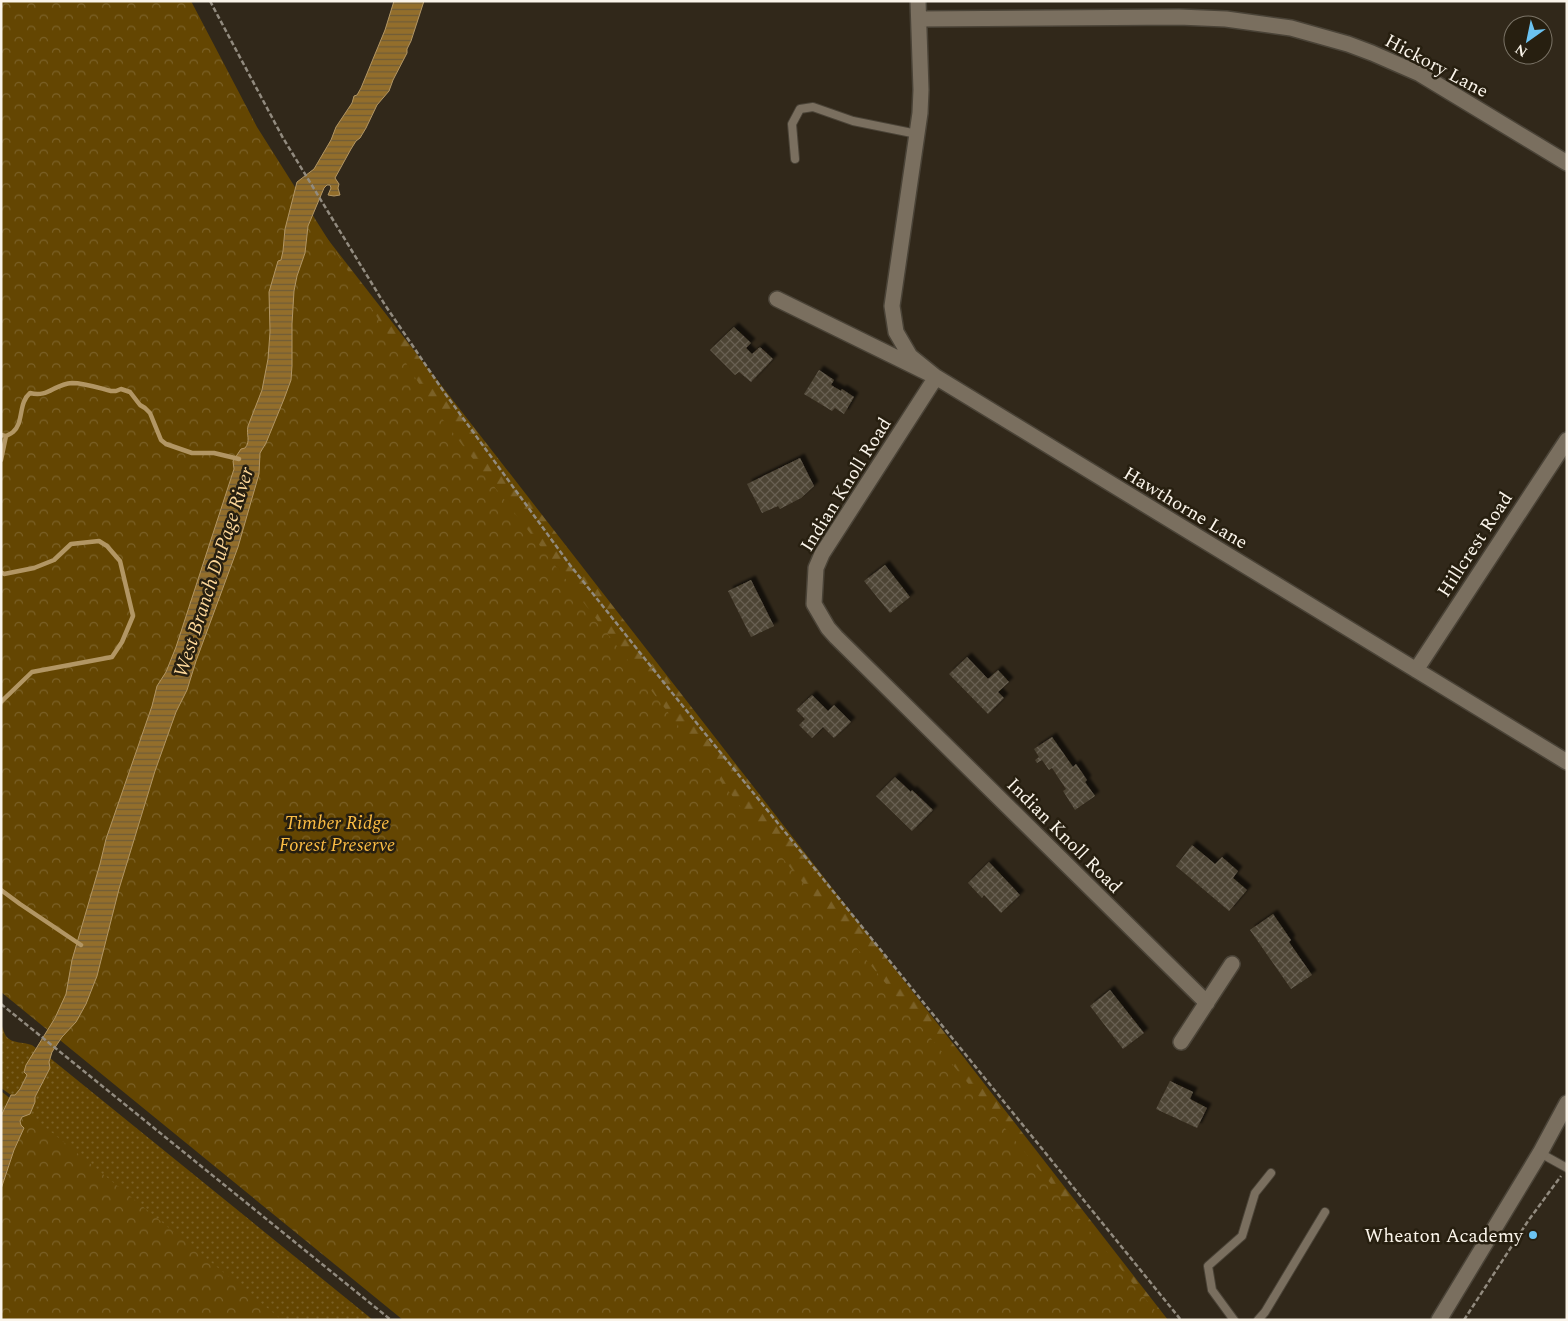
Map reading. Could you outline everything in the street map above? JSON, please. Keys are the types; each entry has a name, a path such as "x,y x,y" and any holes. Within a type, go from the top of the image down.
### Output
{"street":[{"path":"918,1 920,113 892,306 896,332 910,356 936,377"},
{"name":"Hickory Lane","path":"919,20 1179,17 1226,19 1291,28 1364,50 1420,74 1567,164"},
{"name":"Hawthorne Lane","path":"777,299 936,377 1567,762"},
{"name":"Indian Knoll Road","path":"936,377 822,554 816,568 814,604 828,628 836,637 1207,1003"},
{"name":"Hillcrest Road","path":"1416,670 1567,440"},
{"path":"1182,1042 1232,964"},
{"path":"1439,1320 1540,1153 1567,1103"}],"lane":[{"path":"794,159 792,124 800,109 813,108 854,121 917,134"},
{"path":"1540,1153 1567,1168"},
{"path":"1234,1320 1212,1290 1208,1266 1242,1236 1254,1193 1271,1173"},
{"path":"1258,1320 1265,1312 1325,1212"}],"path":[{"path":"210,1 283,138 384,305 444,392 570,565 1181,1320"},
{"path":"2,1005 391,1320"},
{"path":"1464,1320 1528,1220 1561,1176"}],"green space":[{"name":"Timber Ridge Forest Preserve","path":"1,1 191,1 257,127 437,412 747,815 1163,1320 403,1320 1,992"},
{"path":"319,228 1168,1320 1012,1320 478,499"},
{"path":"1,1024 5,1035 9,1039 29,1044 36,1048 24,1072 27,1075 15,1095 11,1095 1,1088"},
{"path":"50,1058 373,1320 224,1320 22,1117 30,1114 35,1097 50,1068"},
{"path":"1,1091 282,1320 1,1320"}],"water":[{"name":"West Branch DuPage River","path":"394,1 424,1 407,53 389,91 377,105 366,128 351,149 335,178 339,184 340,195 328,195 331,188 330,185 327,185 308,226 305,253 294,291 291,380 266,443 260,453 259,474 238,547 187,690 176,712 155,771 119,889 97,976 86,1004 76,1022 62,1037 52,1052 49,1062 50,1068 35,1097 30,1114 22,1117 20,1121 24,1128 14,1150 1,1189 1,1116 11,1095 15,1095 20,1089 27,1075 24,1072 26,1065 55,1018 66,994 72,960 106,839 152,706 157,686 166,672 176,647 234,469 233,461 241,449 245,448 248,443 248,426 262,390 268,359 270,332 269,292 278,261 281,260 285,229 297,182 314,169 331,140 336,127 352,103 354,96 357,95 361,88 385,30"}],"building":[{"path":"734,327 751,343 746,348 752,354 760,347 773,359 751,382 739,372 735,375 710,350"},
{"path":"819,370 834,380 831,385 841,391 842,389 854,397 844,414 835,408 832,411 804,394"},
{"path":"800,458 814,486 801,498 780,509 778,506 762,513 747,484"},
{"path":"885,565 910,597 890,613 864,581"},
{"path":"751,580 774,626 751,637 728,591"},
{"path":"967,657 988,679 998,670 1009,682 998,692 1004,698 988,714 949,674"},
{"path":"812,695 828,711 834,705 851,722 834,738 823,727 812,738 799,725 805,719 796,710"},
{"path":"1052,737 1073,767 1076,764 1095,796 1075,810 1063,791 1066,789 1052,768 1049,770 1042,760 1037,763 1035,760 1039,757 1034,749"},
{"path":"895,777 933,810 912,831 876,796"},
{"path":"1192,845 1215,864 1222,857 1238,871 1233,878 1247,890 1229,911 1176,866"},
{"path":"989,862 1020,895 1001,913 984,895 982,898 968,883"},
{"path":"1273,914 1291,940 1289,942 1312,975 1291,989 1250,930"},
{"path":"1110,990 1144,1033 1123,1049 1090,1006"},
{"path":"1170,1081 1193,1092 1190,1099 1207,1108 1197,1128 1156,1109"}],"waterway":[{"name":"West Branch DuPage River","path":"1,435 6,436 12,433 19,424 24,402 30,393 42,394 66,384 77,383 111,391 121,389 130,392 140,405 150,413 161,440 166,444 192,453 214,453 239,459"},
{"path":"1,460 6,436"},
{"path":"1,572 4,574 34,568 54,560 71,544 99,541 107,546 120,561 133,616 122,642 112,657 32,672 1,702"},
{"path":"1,890 81,945"}],"place":[{"name":"Wheaton Academy","path":"1533,1235"}]}
